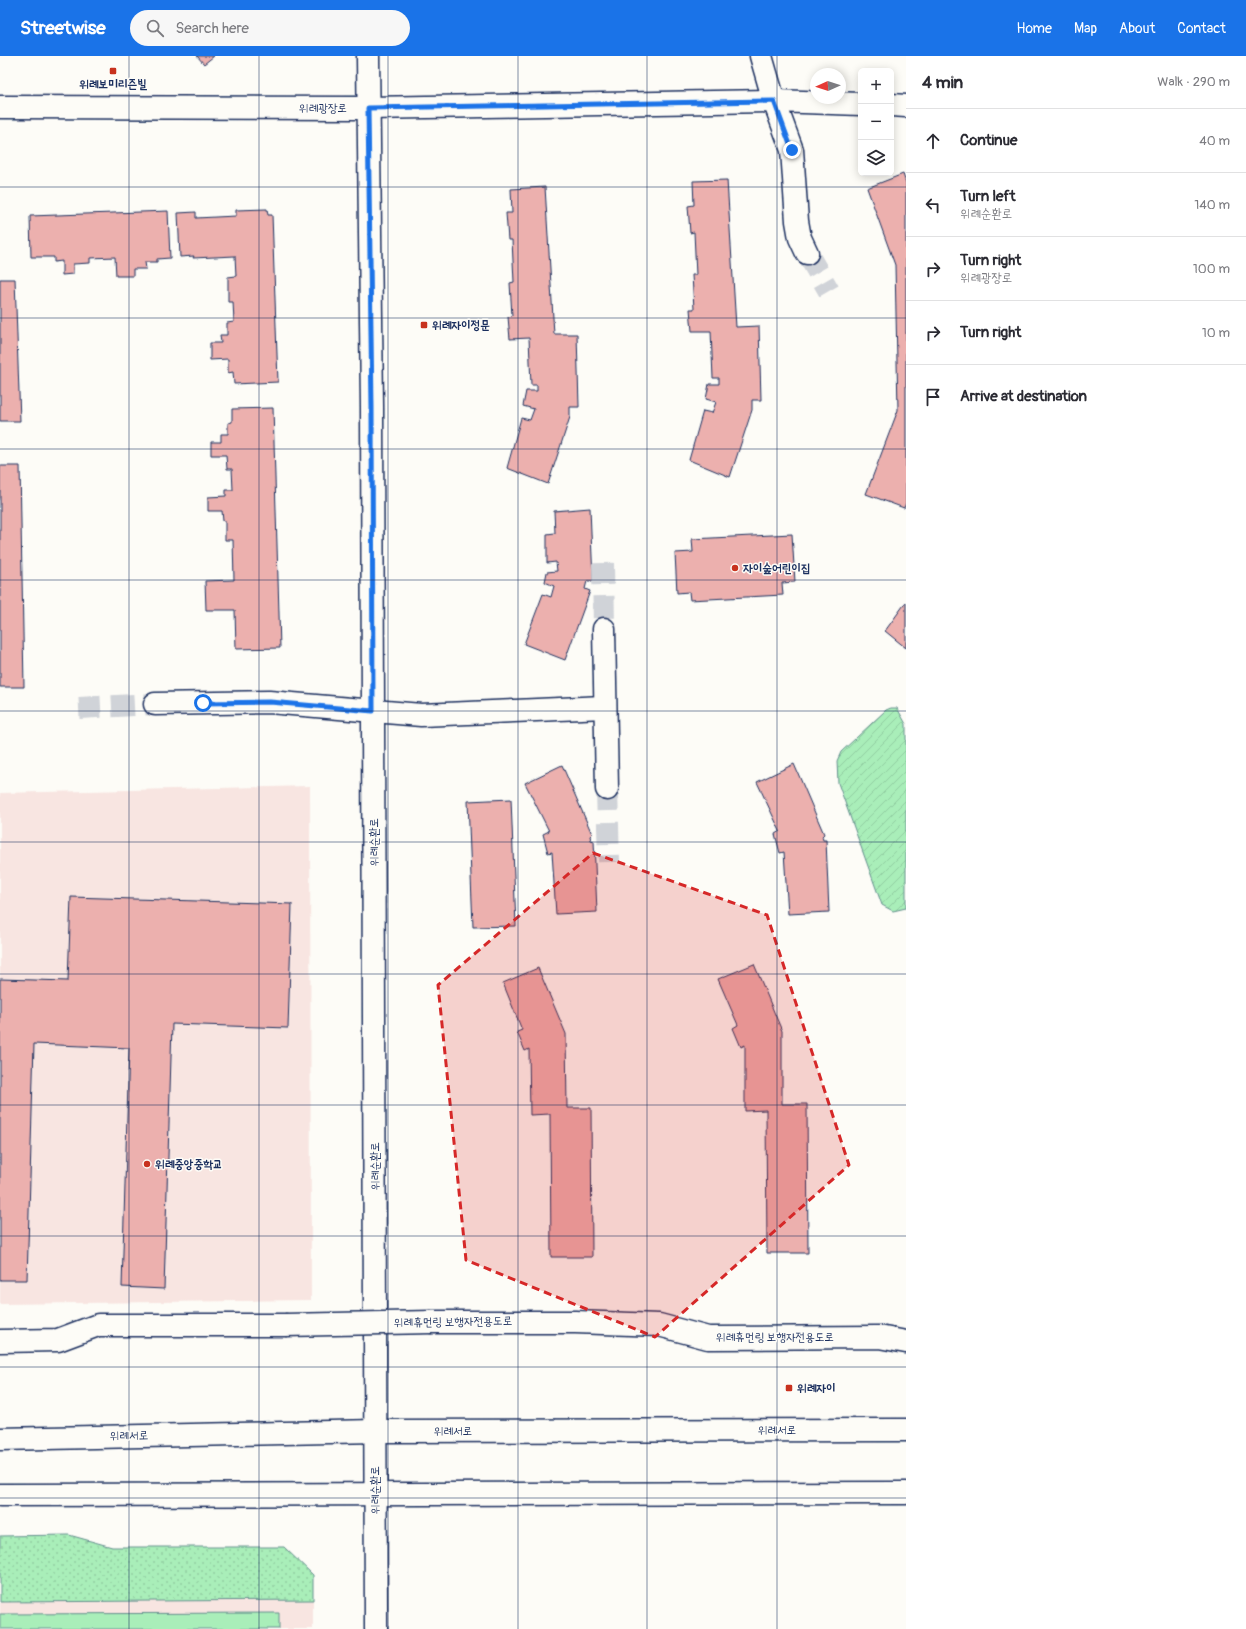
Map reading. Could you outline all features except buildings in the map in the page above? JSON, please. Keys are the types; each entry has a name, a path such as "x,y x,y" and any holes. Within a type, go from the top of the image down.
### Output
{"street":[{"name":"위례순환로","path":"368,56 372,407 376,1629"},
{"path":"761,56 774,101 792,150 797,221 800,238 807,253"},
{"name":"위례광장로","path":"0,107 368,108 774,101 858,104"},
{"path":"894,105 906,106"},
{"path":"604,629 604,707 607,789"},
{"path":"155,704 270,702 421,715 604,707"},
{"name":"위례휴먼링 보행자전용도로","path":"0,1341 58,1340 98,1325 575,1322 651,1325 708,1338 879,1337 906,1342"},
{"name":"위례서로","path":"0,1439 376,1431 906,1430"},
{"path":"0,1495 906,1493"}],"highlighted area":[{"path":"593,853 767,915 849,1165 655,1337 466,1260 438,985"}],"shaded area":[{"path":"310,786 311,1300 0,1304 0,793"},
{"path":"313,1600 313,1629 0,1629 0,1602"}],"green space":[{"path":"897,708 906,724 906,908 893,911 882,905 838,783 837,761 841,752 886,710"},
{"path":"69,1535 112,1547 284,1547 313,1575 313,1600 0,1602 0,1536"},
{"path":"279,1613 279,1629 0,1629 0,1614"}],"tunnel":[{"path":"807,253 829,291"},
{"path":"603,563 604,629"},
{"path":"79,708 155,704"},
{"path":"607,789 609,862"}],"place":[{"name":"위례보미리즌빌","path":"113,71"},
{"name":"위례자이정문","path":"424,325"},
{"name":"자이숲어린이집","path":"735,568"},
{"name":"위례중앙중학교","path":"147,1164"},
{"name":"위례자이","path":"789,1388"}],"route":[{"path":"203,703 270,702 373,711 372,407 368,108 774,101 792,150"}]}
